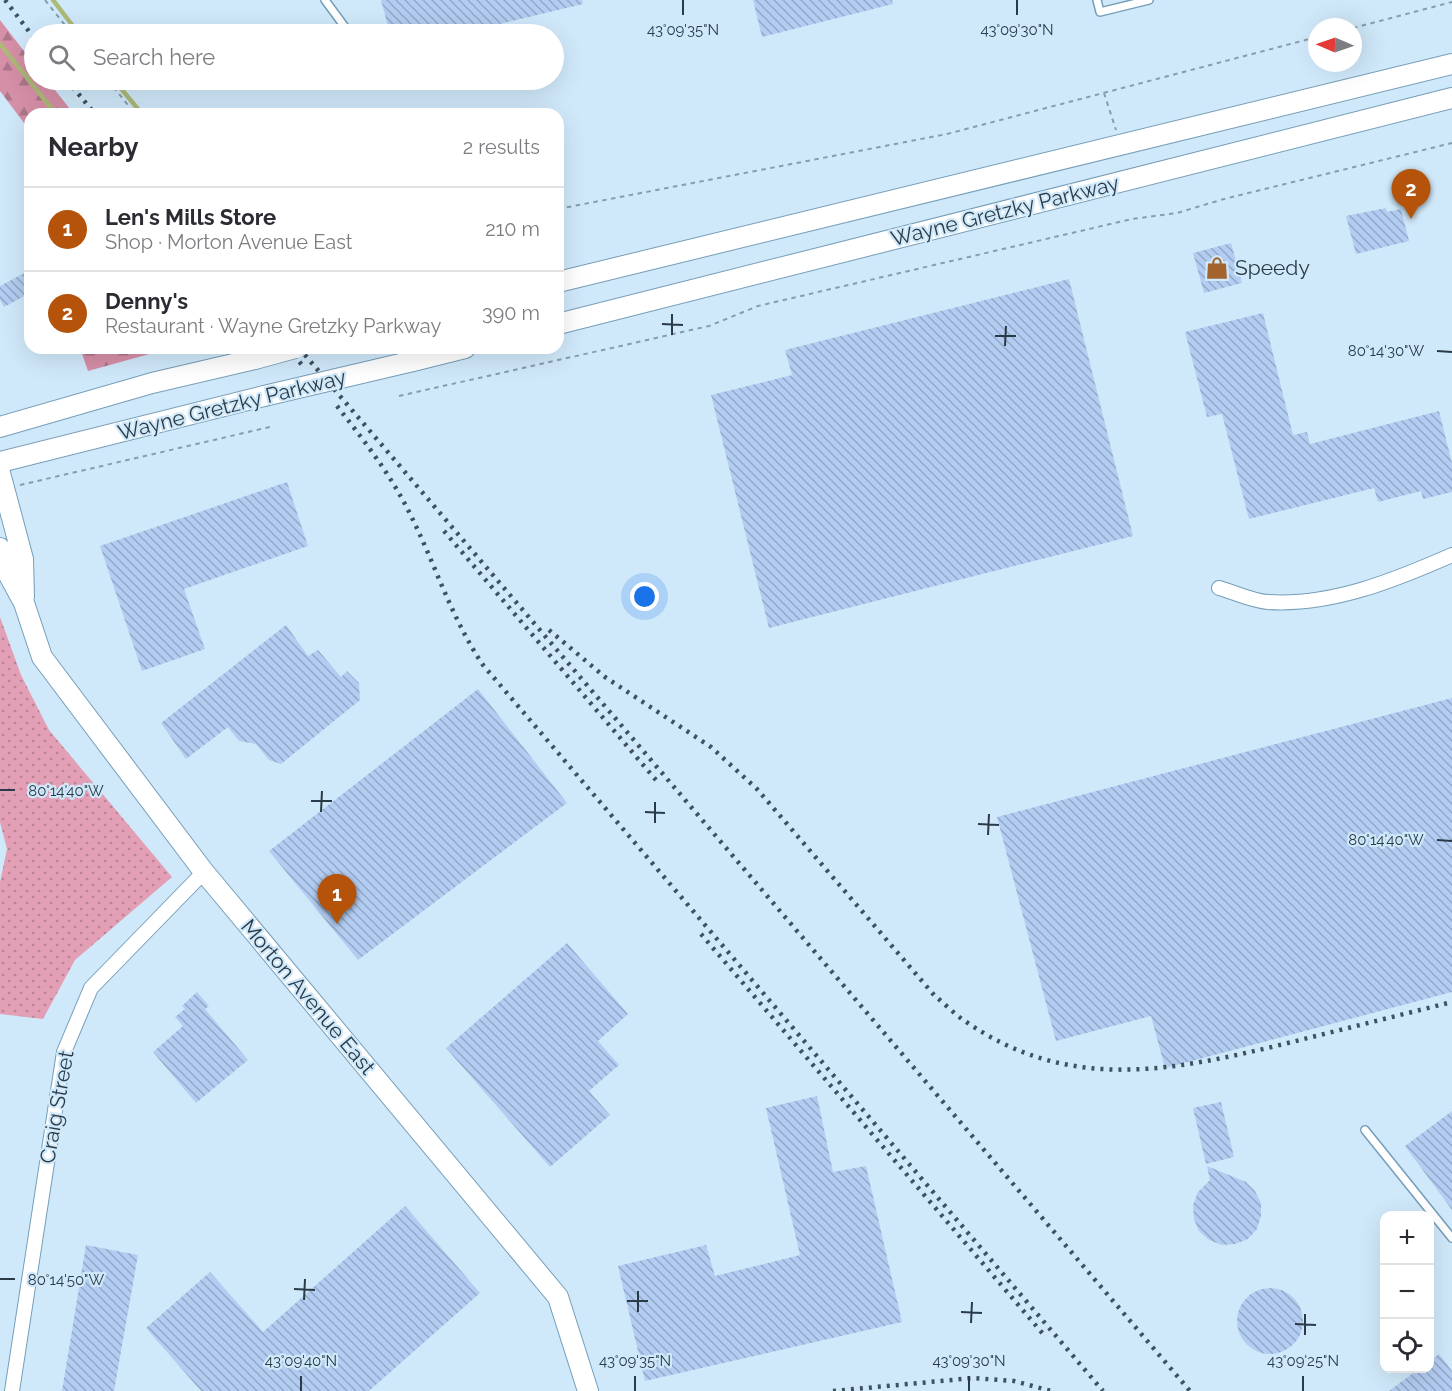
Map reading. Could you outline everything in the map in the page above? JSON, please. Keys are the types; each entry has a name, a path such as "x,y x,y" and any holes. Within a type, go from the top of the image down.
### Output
{"main road":[{"name":"Wayne Gretzky Parkway","path":"564,281 1452,64"},
{"name":"Wayne Gretzky Parkway","path":"564,322 1452,98"},
{"name":"Wayne Gretzky Parkway","path":"0,427 152,383 273,354"},
{"name":"Wayne Gretzky Parkway","path":"0,462 441,354"},
{"name":"Morton Avenue East","path":"2,481 23,559 24,603"},
{"name":"Morton Avenue East","path":"0,548 5,568 24,603 42,657 204,872 558,1297 588,1391"}],"street":[{"path":"1219,588 1267,602 1322,599 1398,578 1452,555"},
{"name":"Craig Street","path":"12,1391 64,1052 91,988 204,872"}],"lane":[{"path":"325,0 343,24"},
{"path":"1097,0 1100,12 1149,0"},
{"path":"1365,1130 1452,1239"}],"path":[{"path":"45,0 64,24"},
{"path":"1362,26 1452,2"},
{"path":"564,208 947,134 1308,39"},
{"path":"116,90 130,108"},
{"path":"1104,93 1121,145"},
{"path":"399,396 709,326 758,306 1132,219 1177,213 1224,199 1452,143"},
{"path":"2,481 274,426"}],"shaded area":[{"path":"0,617 21,675 49,730 172,877 75,960 43,1019 0,1014 0,882 7,849 0,822"}],"green space":[{"path":"0,20 24,51 24,90 55,90 69,108 24,108 24,123 0,91"},
{"path":"82,354 149,354 88,371"}],"building":[{"path":"381,0 582,0 583,4 500,24 387,24"},
{"path":"753,0 892,0 893,4 762,37"},
{"path":"1386,208 1387,212 1401,209 1409,241 1356,254 1346,216"},
{"name":"Speedy","path":"1231,243 1242,283 1204,293 1193,253"},
{"path":"24,273 24,296 4,307 0,300 0,286"},
{"path":"1069,279 1133,536 769,628 711,395 792,375 785,350"},
{"path":"1263,313 1293,435 1307,432 1310,444 1439,411 1452,463 1452,492 1423,499 1421,491 1378,502 1374,488 1249,519 1222,414 1207,417 1185,332"},
{"path":"287,482 308,546 184,589 205,649 142,671 100,546"},
{"path":"286,625 308,656 318,650 341,677 347,671 359,683 360,700 281,764 269,760 256,744 239,741 228,727 186,759 161,723"},
{"path":"478,689 567,803 358,960 269,851"},
{"path":"1452,698 1452,992 1165,1068 1151,1016 1056,1041 997,817"},
{"path":"567,943 628,1014 598,1041 619,1065 589,1091 610,1115 550,1167 446,1048"},
{"path":"197,992 209,1006 205,1009 248,1060 196,1103 153,1052 183,1026 175,1017 185,1009 182,1006"},
{"path":"817,1096 833,1172 866,1166 902,1322 645,1381 618,1266 706,1245 715,1276 800,1255 766,1108"},
{"path":"1221,1102 1234,1157 1206,1164 1193,1108"},
{"path":"1452,1111 1452,1210 1405,1146"},
{"path":"1207,1166 1246,1182 1255,1191 1261,1203 1261,1216 1257,1229 1248,1239 1235,1244 1222,1245 1209,1240 1199,1231 1194,1219 1193,1205 1198,1192 1210,1180"},
{"path":"405,1206 480,1293 369,1391 201,1391 146,1328 210,1272 263,1332"},
{"path":"86,1245 138,1255 114,1391 62,1391"},
{"path":"1270,1288 1283,1291 1293,1298 1300,1308 1303,1321 1300,1334 1293,1344 1283,1351 1270,1354 1257,1351 1247,1344 1240,1334 1237,1321 1240,1308 1247,1298 1257,1291"},
{"path":"1439,1354 1452,1371 1452,1391 1389,1391 1413,1373 1434,1373 1434,1358"}],"waterway":[{"path":"53,0 71,24"},
{"path":"0,44 24,74"},
{"path":"37,90 51,108"},
{"path":"122,90 137,108"}],"railway":[{"path":"5,0 24,25"},
{"path":"75,90 90,108"},
{"path":"293,354 302,365"},
{"path":"304,354 1190,1391"},
{"path":"337,406 400,494 461,627 483,665 1103,1391"},
{"path":"444,531 656,780"},
{"path":"549,630 605,677 711,747 757,789 934,995 961,1018 1004,1044 1043,1059 1082,1067 1121,1070 1161,1068 1242,1054 1452,1002"},
{"path":"701,934 1044,1335"},
{"path":"833,1391 973,1378 1014,1381 1051,1391"}],"place":[{"name":"Denny's","path":"1411,219"},
{"name":"Speedy","path":"1217,268"},
{"name":"Len's Mills Store","path":"337,924"}]}
